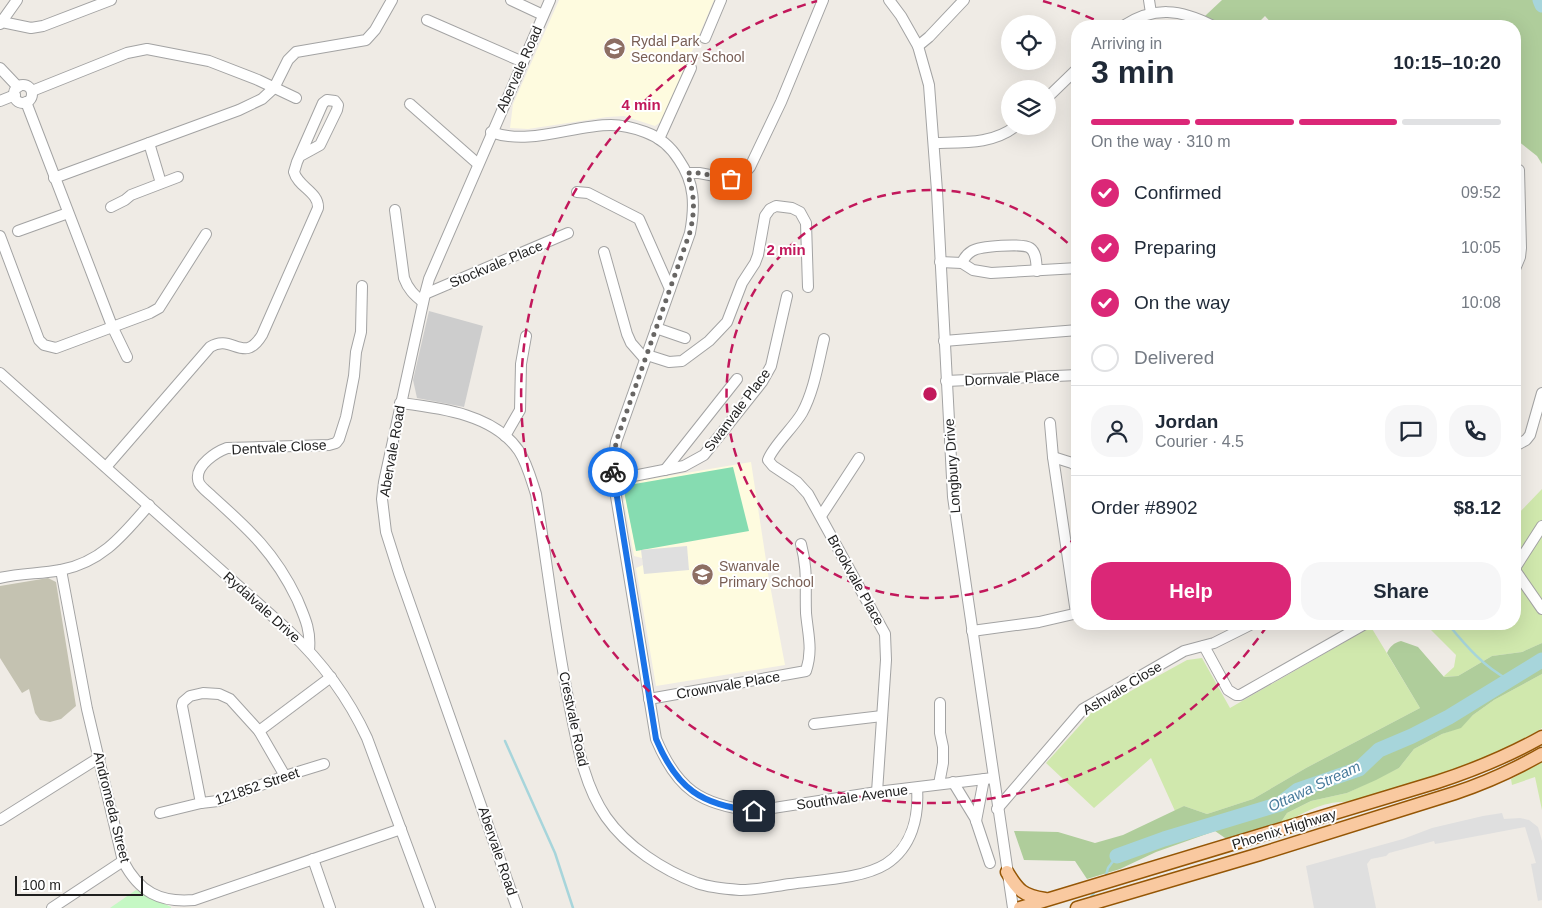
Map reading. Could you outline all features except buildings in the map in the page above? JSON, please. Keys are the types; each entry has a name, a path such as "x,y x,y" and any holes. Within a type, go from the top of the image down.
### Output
{"main road":[{"name":"Phoenix Highway","path":"1020,908 1476,770 1542,737"},
{"name":"Phoenix Highway","path":"1077,908 1260,854 1455,793 1486,782 1542,754"},
{"path":"1007,872 1019,890 1024,894 1033,898 1049,900"}],"street":[{"path":"17,0 1,23 31,28 43,26 111,0"},
{"path":"54,178 239,110 262,99 274,88 288,60 296,52 366,40 375,30 392,0"},
{"path":"511,0 543,15"},
{"name":"Abervale Road","path":"517,908 399,573 386,532 382,499 400,403 424,298 435,263 550,0"},
{"path":"705,38 721,0"},
{"path":"687,173 699,173 731,179 743,176 750,167 779,106 823,0"},
{"name":"Longbury Drive","path":"889,0 901,16 918,46 930,85 953,497 972,631 989,778 997,809 1013,908"},
{"path":"918,46 964,0"},
{"path":"1149,0 1151,13"},
{"path":"1136,20 1151,13 1181,13 1200,20"},
{"path":"427,20 523,62"},
{"path":"32,91 127,53 147,49 209,61 258,80 296,98"},
{"path":"0,68 16,91 18,100 26,102"},
{"path":"659,139 691,68"},
{"path":"1056,89 1071,75"},
{"path":"258,80 262,99"},
{"path":"0,101 26,85 32,91"},
{"path":"26,102 32,96 32,91"},
{"path":"106,467 210,347 222,343 250,348 256,344 262,335 318,208 316,198 296,178 294,172 300,156 323,104 331,99 335,101 338,105 337,110 320,145 300,156"},
{"path":"26,102 112,326 127,357"},
{"path":"410,104 478,164"},
{"name":"Southvale Avenue","path":"492,132 504,137 519,138 612,124 632,127 659,139 674,152 687,173 694,199 694,215 690,232 616,442 613,458 613,480 656,739 670,769 694,794 714,804 733,809 754,811 877,792 989,778"},
{"path":"934,144 985,141 1001,135"},
{"path":"149,143 161,183"},
{"path":"111,207 131,196 178,177"},
{"path":"577,192 588,193 639,219 670,289"},
{"path":"604,252 631,343 646,357 669,362 682,361 709,341 727,322 742,283 755,263 765,216 767,212 776,206 792,208 800,212 806,224 808,287"},
{"path":"395,210 404,278 407,287 424,298"},
{"path":"18,231 68,213"},
{"name":"Stockvale Place","path":"424,298 568,233"},
{"path":"1,243 39,340 49,348 56,348 159,308 206,234"},
{"path":"962,263 968,254 980,248 1025,246 1032,250 1035,255 1037,270"},
{"path":"940,262 962,263 979,272 990,273 1071,268"},
{"name":"Dentvale Close","path":"309,650 310,631 289,583 279,566 254,535 198,483 197,477 206,462 221,450 227,448 329,445 336,443 346,417 354,376 356,352 361,332 362,286"},
{"name":"Swanvale Place","path":"613,480 684,466 704,455 762,382 774,358 787,296"},
{"path":"656,328 685,338"},
{"path":"944,341 1071,331"},
{"path":"505,436 520,410 521,364 526,336"},
{"name":"Brookvale Place","path":"824,339 809,395 802,412 769,456 769,463 797,482 808,494 885,634 887,648 877,792"},
{"name":"Rydalvale Drive","path":"0,373 309,650 331,677 359,721 367,738 430,908"},
{"name":"Dornvale Place","path":"946,381 1071,375"},
{"name":"Swanvale Place","path":"665,470 737,379"},
{"path":"1521,443 1530,435 1542,393"},
{"name":"Crestvale Road","path":"400,403 434,407 486,423 505,436 518,450 527,468 536,494 564,676 578,750 588,782 596,800 607,817 625,838 646,855 679,875 698,883 720,888 744,890 868,872 886,864 898,854 909,840 915,824 918,804 917,788"},
{"path":"1050,422 1054,457 1071,555"},
{"path":"1054,457 1071,463"},
{"path":"821,516 859,458"},
{"path":"1,576 62,570 91,560 120,540 149,505"},
{"path":"1521,559 1542,526"},
{"name":"Crownvale Place","path":"649,699 806,670 810,658 810,647 806,613 807,572 801,544"},
{"name":"Andromeda Street","path":"62,570 87,708 123,861 140,886 162,899 194,900 222,892 401,829"},
{"path":"1521,577 1542,609"},
{"path":"972,631 1039,622 1071,614"},
{"name":"Ashvale Close","path":"997,809 1083,709 1184,652 1214,643 1240,630"},
{"path":"1204,646 1228,690 1236,695 1240,695 1354,630"},
{"path":"259,731 331,677"},
{"path":"201,803 182,706 183,702 190,696 203,693 230,698 259,731 285,776"},
{"path":"939,784 944,747 940,733 940,703"},
{"path":"814,724 882,716"},
{"path":"0,820 100,757"},
{"name":"121852 Street","path":"160,813 218,801 285,776 324,764"},
{"path":"976,821 989,778"},
{"path":"953,782 976,821 990,863"},
{"path":"313,859 330,908"},
{"path":"52,908 123,861"}],"shaded area":[{"name":"Rydal Park Secondary School","path":"559,0 714,0 663,120 655,126 624,116 528,129 510,128 513,104"},
{"path":"429,311 483,326 464,407 417,398 413,380"},
{"name":"Swanvale Primary School","path":"751,462 769,580 785,665 656,686 636,568 643,565 642,558 634,556 621,484"},
{"path":"687,546 689,570 644,574 641,550"},
{"path":"48,578 56,582 76,706 61,719 50,722 40,720 35,713 29,689 22,693 0,658 0,586"},
{"path":"1502,813 1504,819 1520,818 1529,820 1538,827 1542,841 1542,900 1538,901 1531,864 1536,863 1525,827 1435,844 1434,841 1371,859 1367,864 1376,908 1314,908 1306,866 1403,839 1432,828"}],"green space":[{"path":"1222,0 1542,0 1542,164 1537,156 1521,143 1521,20 1269,20 1265,16 1261,20 1212,20 1205,16"},
{"path":"733,467 749,531 636,551 623,486"},
{"path":"1542,489 1542,643 1522,652 1492,656 1458,676 1443,677 1454,667 1456,655 1431,630 1521,630 1521,511"},
{"path":"1366,630 1373,630 1420,708 1306,768 1253,799 1207,814 1184,806 1175,811 1151,758 1094,808 1046,763 1091,713 1187,660 1202,658 1230,708"},
{"path":"1401,641 1418,647 1444,677 1458,676 1492,656 1522,652 1542,643 1542,674 1494,700 1473,715 1461,728 1442,734 1414,749 1399,768 1347,793 1311,801 1287,813 1281,822 1228,840 1215,831 1156,852 1120,869 1087,879 1075,861 1024,860 1014,831 1058,832 1095,843 1123,835 1184,806 1207,814 1253,799 1306,768 1420,708 1387,653 1392,645"},
{"path":"1542,674 1542,728 1536,732 1488,757 1443,773 1351,802 1324,805 1284,823 1281,822 1287,813 1311,801 1347,793 1399,768 1414,749 1442,734 1461,727 1473,715 1494,700"},
{"path":"1542,762 1542,810 1535,777 1512,785 1511,779"},
{"path":"136,890 171,907 171,908 110,908"}],"waterway":[{"name":"Ottawa Stream","path":"1540,0 1542,5"},
{"path":"1453,630 1483,662 1509,680"},
{"name":"Ottawa Stream","path":"1117,856 1164,839 1280,804 1298,790 1359,769 1379,750 1449,717 1542,660"},
{"path":"505,741 555,853 573,908"},
{"name":"Ottawa Stream","path":"1106,875 1108,868 1117,856"},
{"name":"Ottawa Stream","path":"1091,897 1094,893"}],"way so far":[{"path":"613,472 616,442 690,232 694,215 694,199 687,173 699,173 731,179"}],"place":[{"name":"Rydal Park Secondary School","path":"615,49"},
{"name":"Swanvale Primary School","path":"703,574"}],"route":[{"path":"613,472 656,739 663,756 670,769 694,794 714,804 733,809 754,811"}]}
